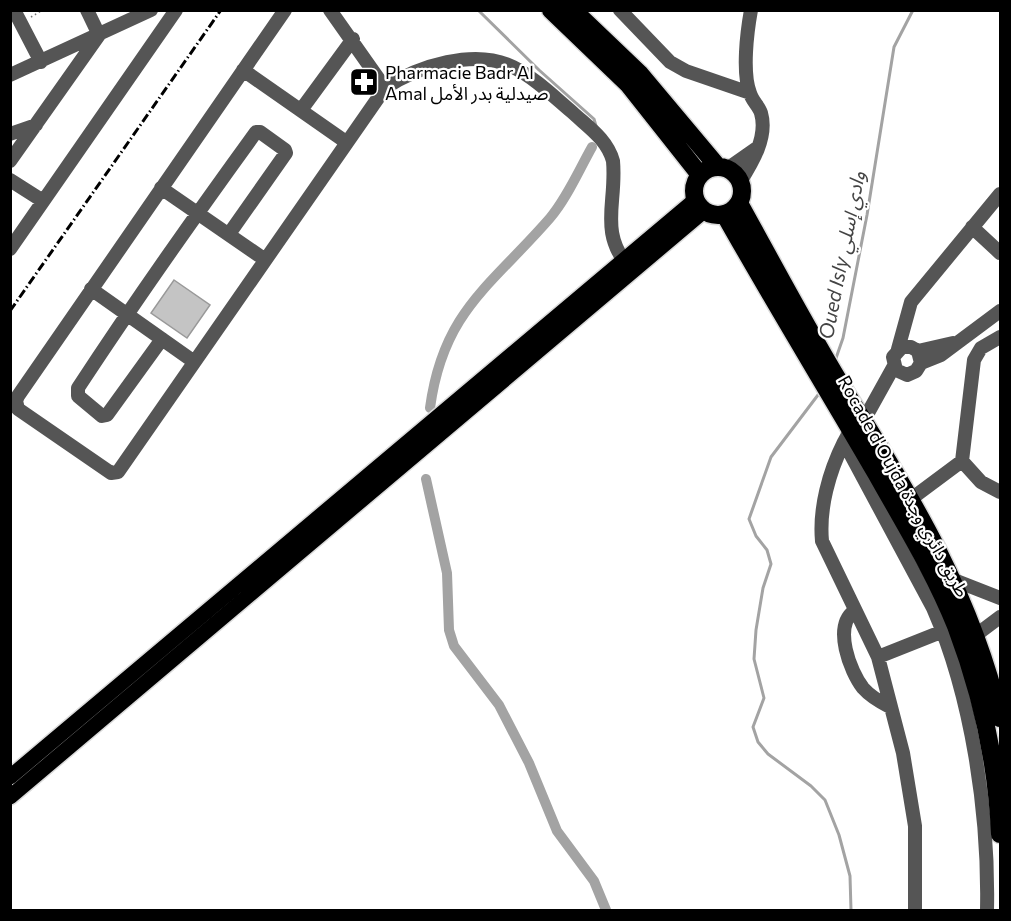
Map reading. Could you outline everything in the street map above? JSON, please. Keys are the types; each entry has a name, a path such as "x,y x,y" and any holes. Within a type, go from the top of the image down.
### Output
{"highway":[{"path":"551,10 628,84 700,175"},
{"path":"573,10 640,74 723,168 740,183 732,209 711,214 700,206 694,187 700,175 723,168"},
{"name":"Rocade d'Oujda طريق دائري وجدة","path":"732,209 843,402 853,430 926,562 987,733 994,770 1000,834"},
{"name":"Rocade d'Oujda طريق دائري وجدة","path":"853,430 910,499 954,580 976,635 1000,718"}],"main road":[{"path":"10,777 700,206"},
{"path":"10,797 627,266"}],"street":[{"path":"87,10 99,35"},
{"path":"10,75 151,10"},
{"path":"10,249 176,10"},
{"path":"285,10 18,396 16,405 23,413 115,474 122,469 193,361 385,88 413,72 458,62 495,62 511,66 527,75 600,138 610,151 615,173 609,223 614,244 627,266"},
{"path":"330,10 353,39 385,88"},
{"path":"621,10 670,62 686,71 750,93"},
{"path":"740,183 759,146 762,118 750,93 747,39 752,10"},
{"path":"18,17 41,62"},
{"path":"10,161 99,35"},
{"path":"301,110 353,39"},
{"path":"243,69 346,142"},
{"path":"10,134 36,125"},
{"path":"162,339 110,412 102,416 78,396 77,391 197,213 256,132 260,132 286,153 229,234"},
{"path":"723,168 759,146"},
{"path":"10,180 43,201"},
{"path":"161,188 264,259"},
{"path":"876,394 916,371 912,352 909,307 1000,194"},
{"path":"972,227 1000,253"},
{"path":"91,290 193,361"},
{"path":"907,375 894,366 893,357 912,352 941,355 953,343 1000,311"},
{"path":"910,499 962,461 974,360 981,348 1000,337"},
{"path":"894,366 853,430 832,470 820,524 825,549 878,657 903,753 915,826 915,910"},
{"path":"962,461 981,482 1000,492"},
{"path":"954,580 1000,598"},
{"path":"854,611 845,622 845,634 854,674 865,690 890,707"},
{"path":"976,635 1000,617"},
{"path":"878,657 950,629 982,797 988,860 987,910"}],"path":[{"path":"18,17 43,10"}],"building":[{"path":"174,280 210,305 187,338 151,313"}],"waterway":[{"path":"478,10 539,70 594,119 596,126"},
{"name":"Oued Isly وادي إسلي","path":"835,361 843,338 867,215 894,47 913,10"},
{"path":"430,408 436,375 458,323 490,282 550,218 567,193 592,147"},
{"name":"Oued Isly وادي إسلي","path":"821,391 771,457 749,519 756,536 767,550 771,564 763,588 754,659 764,698 753,727 758,742 768,754 811,786 825,800 839,835 850,876 851,910"},
{"path":"426,479 447,573 449,630 454,646 499,705 529,763 557,831 594,881 606,910"}],"railway":[{"path":"10,311 221,10"}],"place":[{"name":"Pharmacie Badr Al Amal صيدلية بدر الأمل","path":"364,82"}]}
